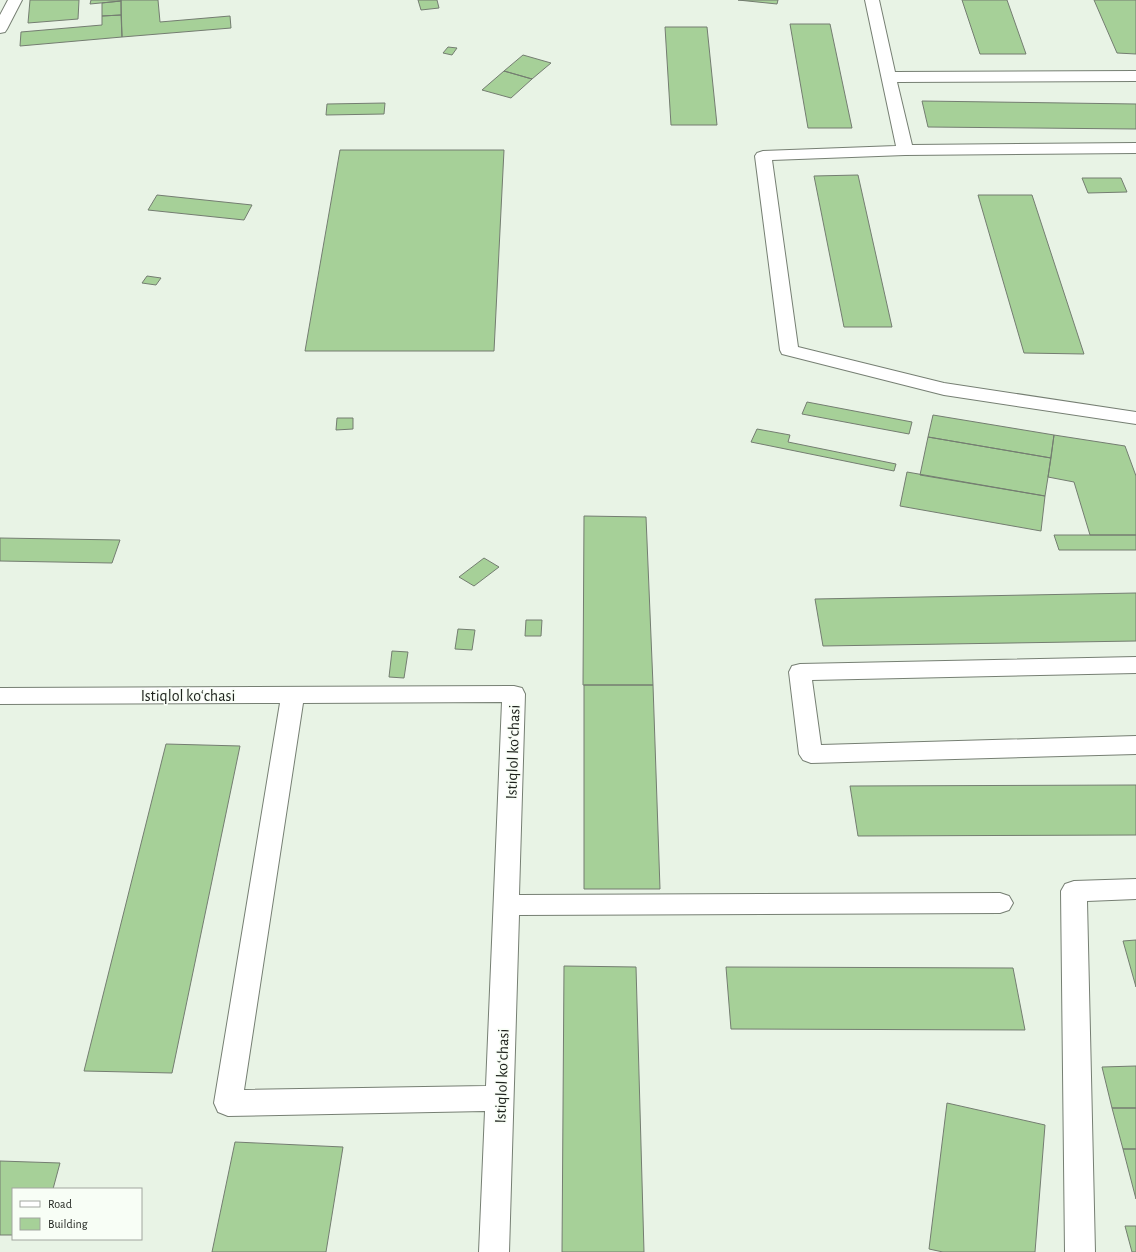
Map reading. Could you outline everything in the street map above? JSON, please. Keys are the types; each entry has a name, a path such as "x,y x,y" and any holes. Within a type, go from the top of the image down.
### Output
{"street":[{"path":"0,28 15,0"},
{"path":"872,0 905,150"},
{"path":"888,77 1136,76"},
{"path":"1136,148 905,150 763,156 789,350 944,389 1136,418"},
{"path":"1136,665 800,672 811,754 1136,745"},
{"name":"Istiqlol koʻchasi","path":"0,696 514,694 494,1252"},
{"path":"293,695 228,1103 500,1098"},
{"path":"1080,1252 1074,891 1136,889"},
{"path":"507,905 1000,903"}],"building":[{"path":"30,0 79,0 78,19 28,23"},
{"path":"91,0 121,0 121,1 90,4"},
{"path":"121,0 158,0 160,22 230,16 231,28 122,37"},
{"path":"418,0 437,0 439,8 421,10"},
{"path":"738,0 778,0 777,4"},
{"path":"962,0 1007,0 1026,54 980,54"},
{"path":"1094,0 1136,0 1136,54 1117,53"},
{"path":"121,1 121,15 102,16 102,3"},
{"path":"121,15 122,37 20,46 21,32 102,25 102,16"},
{"path":"790,24 830,24 852,128 808,128"},
{"path":"665,27 707,27 717,125 671,125"},
{"path":"448,47 457,48 452,55 443,53"},
{"path":"523,55 551,63 532,79 504,71"},
{"path":"504,71 532,79 511,98 482,90"},
{"path":"922,101 1136,104 1136,129 928,127"},
{"path":"385,103 384,114 326,115 327,104"},
{"path":"340,150 504,150 494,351 305,351"},
{"path":"858,175 892,327 844,327 814,176"},
{"path":"1082,178 1121,178 1127,192 1088,193"},
{"path":"157,195 252,205 244,220 148,210"},
{"path":"978,195 1032,195 1084,354 1024,353"},
{"path":"147,276 161,278 156,285 142,283"},
{"path":"807,402 912,422 909,434 802,414"},
{"path":"933,415 1054,435 1051,458 928,437"},
{"path":"337,418 353,418 353,429 336,430"},
{"path":"757,429 790,435 788,442 896,464 894,471 751,442"},
{"path":"1054,435 1125,446 1136,476 1136,535 1090,535 1074,482 1048,477"},
{"path":"928,437 1051,458 1045,496 920,475"},
{"path":"907,472 1045,496 1041,531 900,506"},
{"path":"584,516 646,517 653,685 583,685"},
{"path":"1054,535 1136,535 1136,550 1059,550"},
{"path":"0,538 120,540 112,563 0,561"},
{"path":"484,558 499,567 474,586 459,577"},
{"path":"1136,593 1136,641 823,646 815,599"},
{"path":"526,620 542,620 541,636 525,636"},
{"path":"458,629 475,630 472,650 455,649"},
{"path":"392,651 408,652 404,678 389,677"},
{"path":"584,685 653,685 660,889 584,889"},
{"path":"166,744 240,746 172,1073 84,1071"},
{"path":"1136,785 1136,835 858,836 850,786"},
{"path":"1136,940 1136,987 1123,941"},
{"path":"564,966 636,967 644,1252 562,1252"},
{"path":"726,967 1013,968 1025,1030 731,1029"},
{"path":"1136,1066 1136,1108 1112,1108 1102,1067"},
{"path":"947,1103 1045,1125 1035,1252 943,1252 929,1249"},
{"path":"1112,1108 1136,1108 1136,1149 1123,1149"},
{"path":"235,1142 343,1147 326,1252 212,1252"},
{"path":"1123,1149 1136,1149 1136,1199"},
{"path":"0,1161 60,1163 53,1188 12,1188 12,1235 0,1235"},
{"path":"1125,1226 1136,1226 1136,1252 1132,1252"}]}
